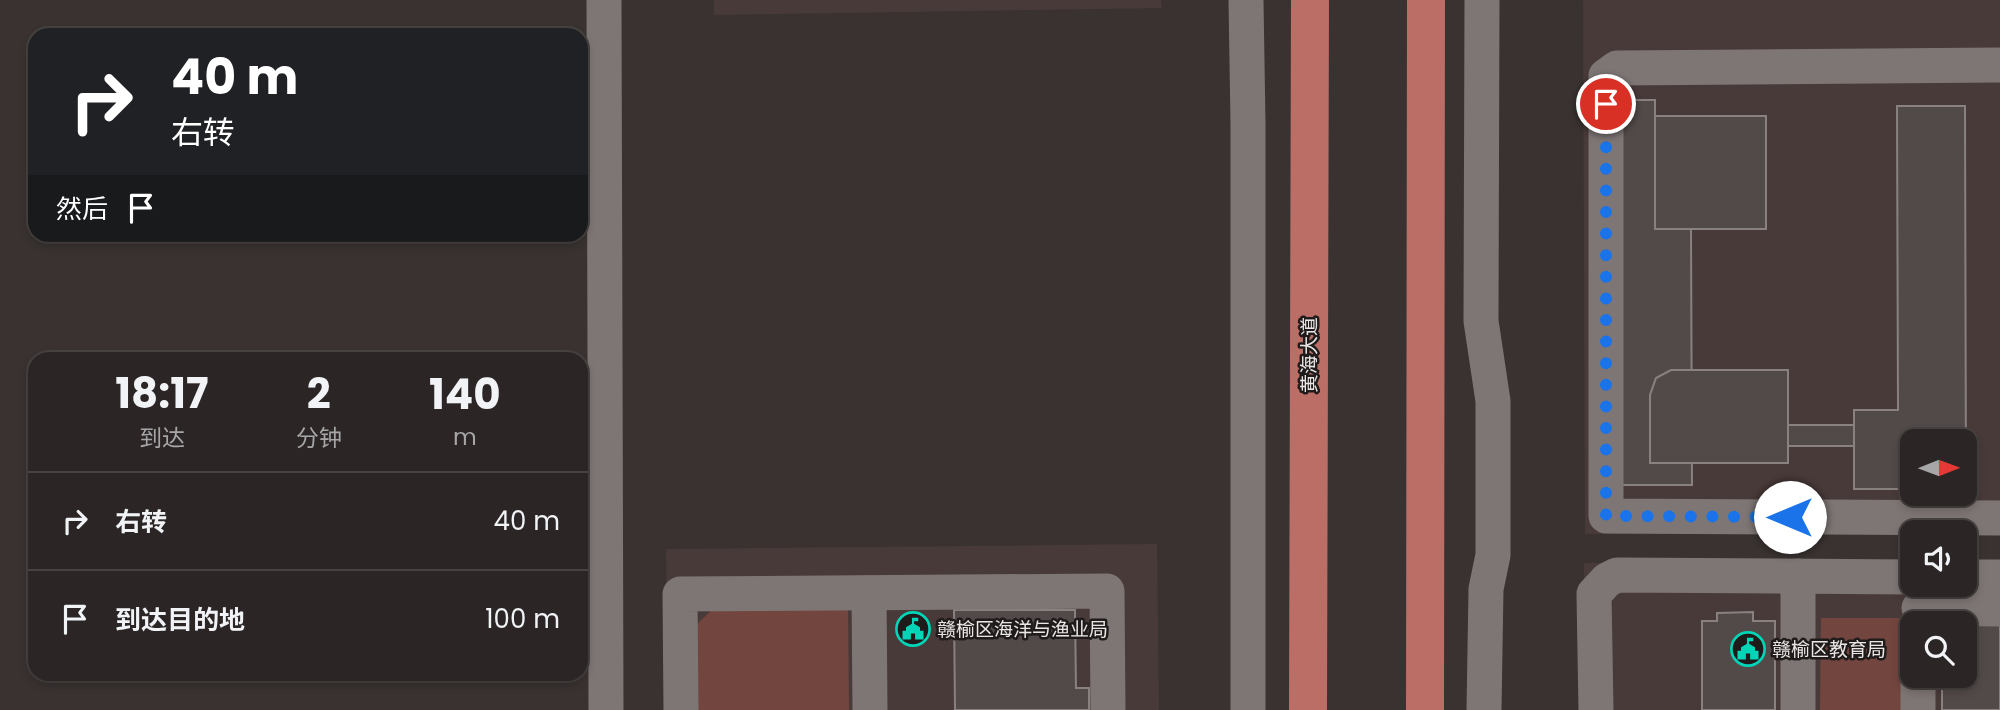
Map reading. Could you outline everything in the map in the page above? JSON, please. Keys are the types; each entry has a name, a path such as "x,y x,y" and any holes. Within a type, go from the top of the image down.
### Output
{"main road":[{"name":"黄海大道","path":"1308,710 1310,0"},
{"path":"1425,710 1426,0"}],"street":[{"path":"604,0 606,710"},
{"path":"1246,0 1248,710"},
{"path":"1482,0 1481,321 1493,401 1493,555 1486,589 1484,710"},
{"path":"2000,65 1617,68 1606,76 1606,516 2000,518"},
{"path":"1595,710 1594,594 1607,580 1618,575 1798,576 1917,598 2000,609"},
{"path":"1798,576 1798,710"},
{"path":"1977,577 2000,577"},
{"path":"681,710 680,594 1107,591 1108,710"},
{"path":"869,593 870,710"},
{"path":"1918,710 1919,688"}],"shaded area":[{"path":"714,0 1161,0 1162,8 714,15"},
{"path":"1583,0 2000,0 2000,534 1977,534 1977,520 1900,520 1900,534 1585,534"},
{"name":"赣榆区海洋与渔业局","path":"1157,544 1159,710 668,710 666,549"},
{"name":"赣榆区教育局","path":"1900,562 1900,597 1969,597 1972,611 1900,611 1900,688 1977,688 1977,627 2000,710 1584,710 1584,563"},
{"path":"848,606 849,710 698,710 697,624 715,607"},
{"path":"1821,618 1900,618 1900,688 1907,688 1907,710 1820,710"}],"building":[{"path":"1611,100 1655,100 1655,229 1691,229 1692,485 1612,485"},
{"path":"1897,106 1965,106 1966,429 1900,429 1900,489 1854,489 1854,410 1898,410"},
{"path":"1655,116 1766,116 1766,229 1655,229"},
{"path":"1671,370 1788,370 1788,463 1650,463 1650,395 1656,378"},
{"path":"1788,425 1854,425 1854,446 1788,446"},
{"path":"954,610 1075,610 1076,688 1089,688 1089,710 955,710"},
{"path":"1753,612 1753,621 1775,621 1775,710 1702,710 1702,621 1717,621 1717,613"},
{"path":"1977,622 2000,622 2000,710 1942,710 1942,688 1977,688"}],"place":[{"name":"赣榆区海洋与渔业局","path":"913,629"},
{"name":"赣榆区教育局","path":"1748,649"}],"route":[{"path":"1606,104 1606,516 1790,517"}]}
